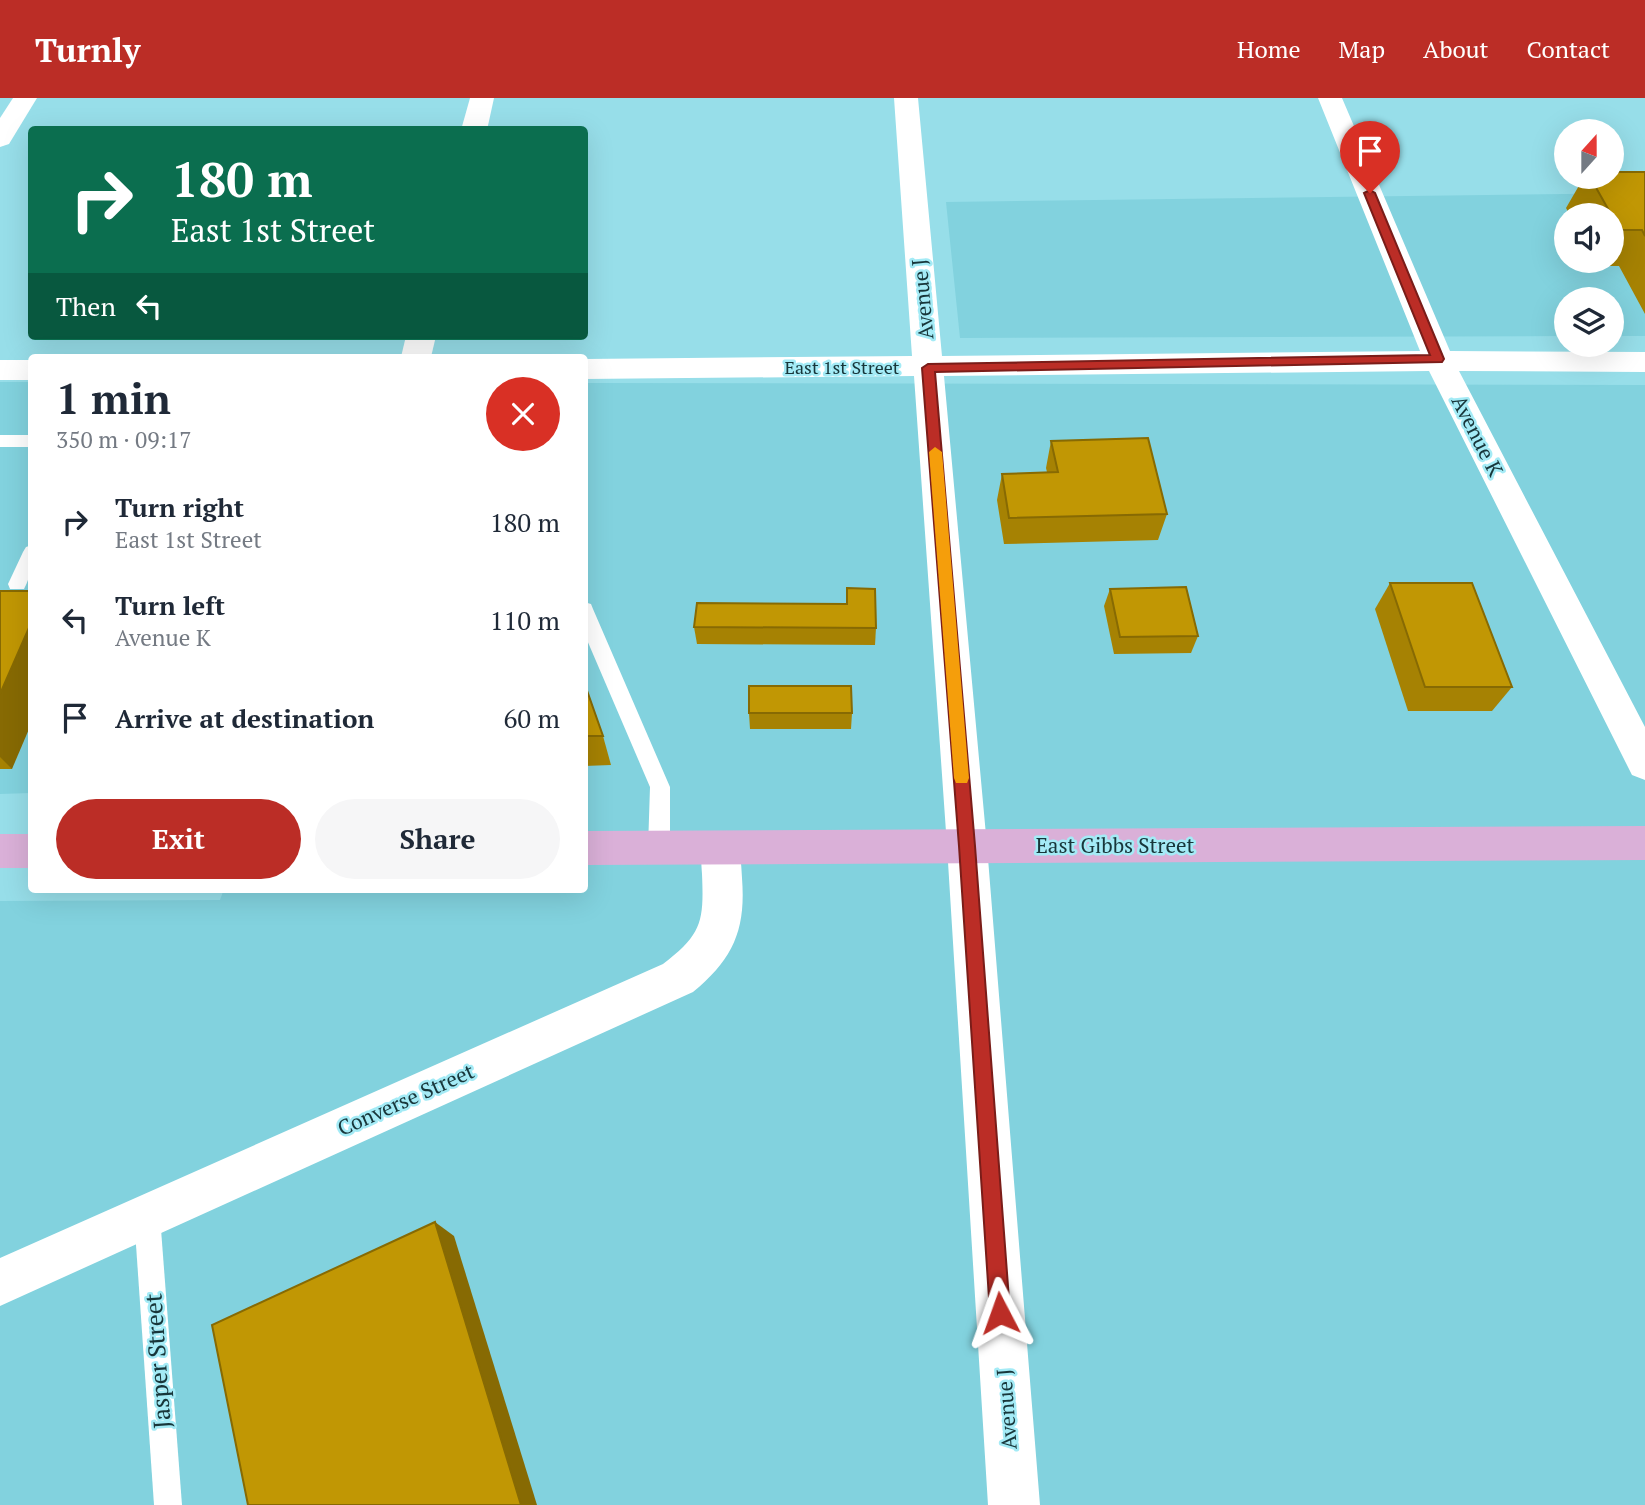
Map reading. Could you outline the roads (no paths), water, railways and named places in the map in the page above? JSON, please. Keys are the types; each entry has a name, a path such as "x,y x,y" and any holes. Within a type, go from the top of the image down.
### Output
{"highway":[{"name":"East Gibbs Street","path":"588,848 1645,843"},
{"path":"0,851 28,851"}],"street":[{"path":"0,139 25,98"},
{"path":"475,126 482,98"},
{"name":"Avenue J","path":"906,98 967,846 1014,1505"},
{"name":"Avenue K","path":"1330,98 1438,359 1645,764"},
{"name":"East 1st Street","path":"588,369 928,368 1438,359 1645,362"},
{"path":"0,370 28,370"},
{"name":"Converse Street","path":"0,1282 678,978 698,964 716,941 723,910 720,848"}],"lane":[{"path":"0,441 28,441"},
{"path":"17,584 28,561"},
{"path":"588,618 660,787 659,848"},
{"name":"Jasper Street","path":"147,1216 169,1505"}]}
